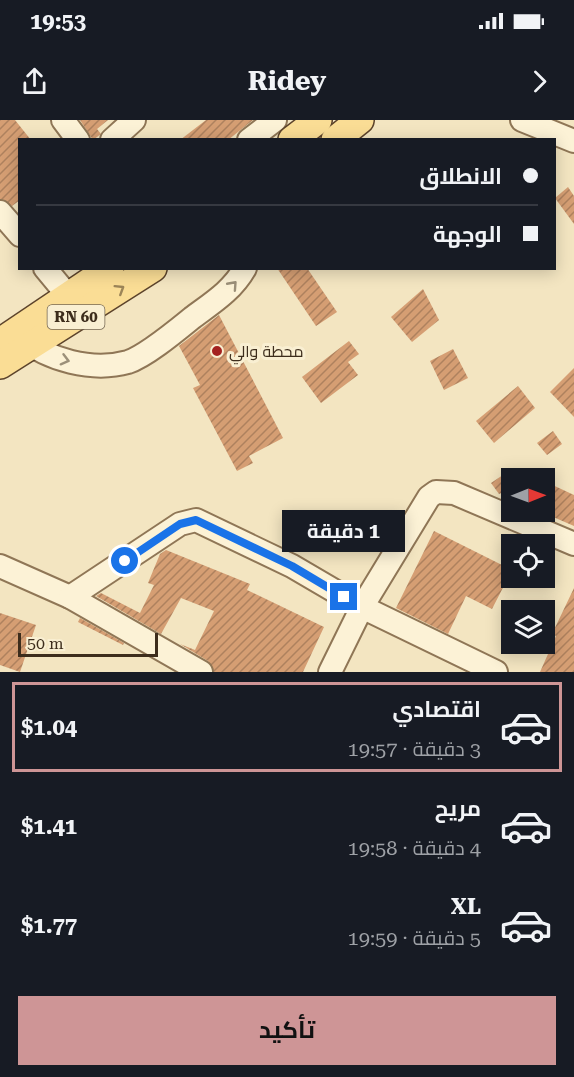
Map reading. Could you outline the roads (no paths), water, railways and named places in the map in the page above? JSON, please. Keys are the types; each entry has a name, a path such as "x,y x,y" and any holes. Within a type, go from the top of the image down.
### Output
{"main road":[{"path":"295,138 318,120"},
{"path":"338,138 360,120"},
{"name":"RN 60","path":"0,365 59,279 101,270"},
{"name":"RN 60","path":"15,340 149,270"}],"street":[{"path":"63,120 76,138"},
{"path":"114,138 134,120"},
{"path":"252,138 275,120"},
{"path":"522,120 549,124 574,141"},
{"path":"15,340 64,361 105,366 130,361 179,329 236,285 244,270"},
{"path":"330,672 362,607 429,497 436,492 454,493 574,544"},
{"path":"70,597 180,524 196,520 292,566 362,607 496,672"},
{"path":"3,575 70,597 201,672"}],"place":[{"name":"محطة والي","path":"217,351"}]}
